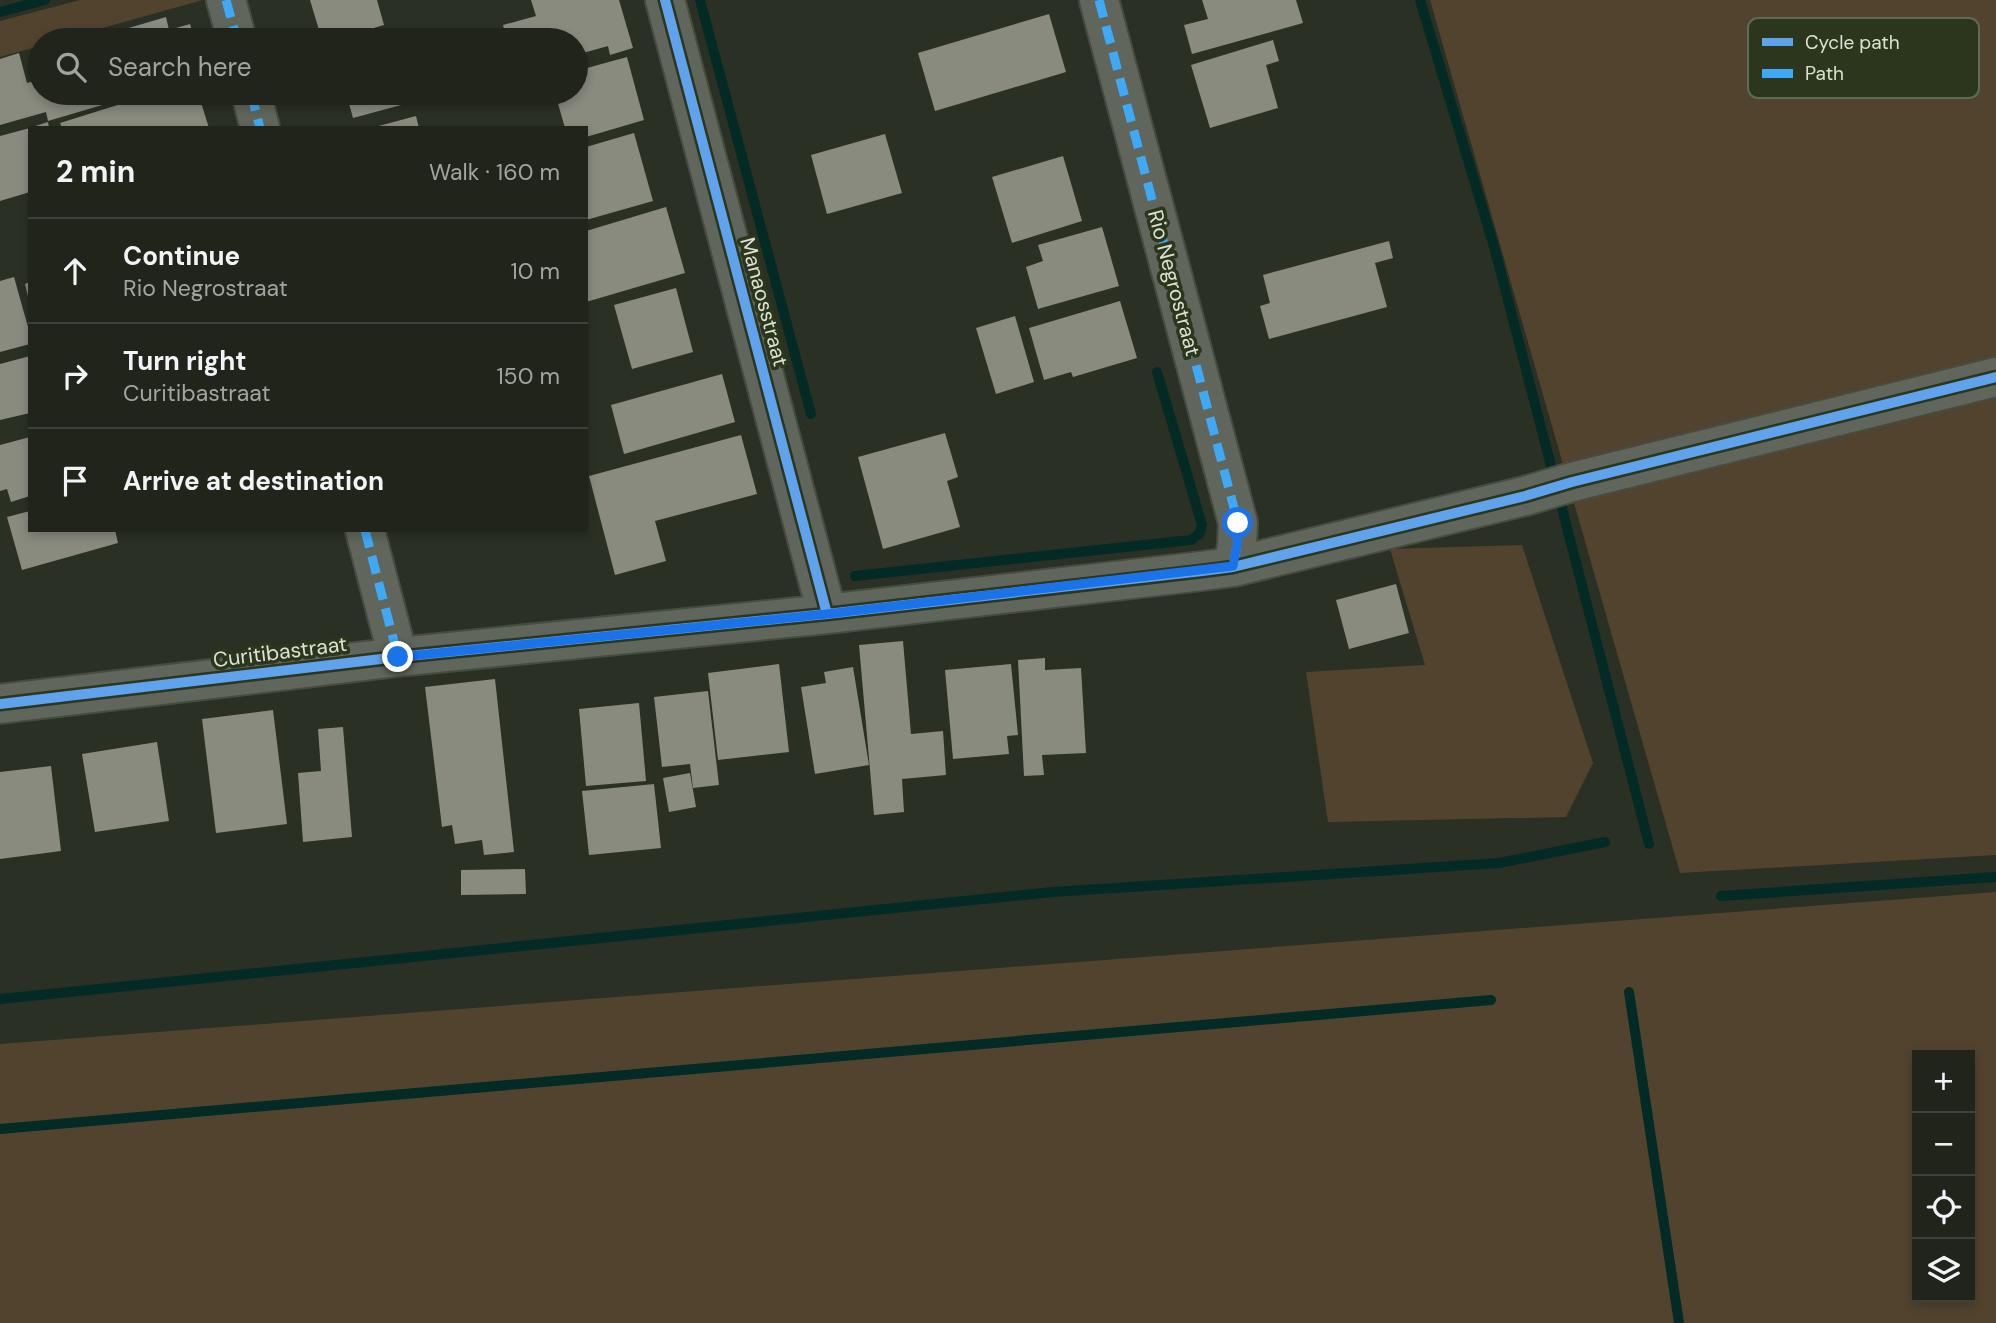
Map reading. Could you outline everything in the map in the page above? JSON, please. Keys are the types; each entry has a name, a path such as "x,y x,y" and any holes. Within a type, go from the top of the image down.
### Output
{"street":[{"path":"226,0 234,28"},
{"name":"Manaosstraat","path":"665,0 827,614"},
{"name":"Rio Negrostraat","path":"1099,0 1238,523 1233,566"},
{"path":"254,105 259,126"},
{"name":"Curitibastraat","path":"0,705 398,657 827,614 1233,566 1525,496 1996,377"},
{"path":"366,532 398,657"}],"shaded area":[{"path":"80,0 203,0 102,28 28,28 28,49 0,57 0,21"},
{"path":"1430,0 1996,0 1996,855 1680,873"},
{"path":"1522,545 1593,763 1566,817 1328,822 1306,672 1425,665 1390,549"},
{"path":"1996,892 1996,1323 0,1323 0,1044"}],"building":[{"path":"310,0 377,0 384,25 374,28 318,28"},
{"path":"531,0 619,0 633,48 610,55 608,46 588,52 588,28 504,28 503,25 536,16"},
{"path":"1202,0 1296,0 1303,23 1192,54 1184,25 1208,19"},
{"path":"1049,14 1066,72 935,111 918,53"},
{"path":"166,17 169,28 129,28"},
{"path":"1273,40 1279,61 1266,65 1278,108 1210,128 1191,65"},
{"path":"19,53 28,83 28,105 102,105 48,121 46,112 0,125 0,59"},
{"path":"627,57 644,120 588,136 588,126 564,126 558,105 588,105 588,68"},
{"path":"118,105 202,105 208,126 61,126 60,123"},
{"path":"349,105 401,105 353,118"},
{"path":"416,116 418,126 379,126"},
{"path":"28,129 28,193 0,201 0,136"},
{"path":"634,133 653,201 588,219 588,146"},
{"path":"885,134 902,193 827,214 811,155"},
{"path":"1063,156 1082,221 1012,243 992,177"},
{"path":"666,207 685,273 588,301 588,230"},
{"path":"1102,227 1119,286 1038,309 1026,267 1043,261 1038,245"},
{"path":"1389,241 1393,258 1375,263 1387,307 1269,339 1260,306 1270,303 1263,275"},
{"path":"14,277 28,327 28,345 0,352 0,281"},
{"path":"676,288 693,352 632,369 614,305"},
{"path":"1120,301 1137,358 1073,377 1071,372 1044,380 1029,328"},
{"path":"1015,316 1034,382 996,394 976,328"},
{"path":"28,357 28,413 0,420 0,364"},
{"path":"722,374 735,422 624,454 611,405"},
{"path":"945,433 958,477 947,481 960,527 883,549 858,457"},
{"path":"741,435 757,494 655,521 666,561 615,575 589,476"},
{"path":"28,438 28,497 11,502 7,489 0,491 0,445"},
{"path":"28,512 28,532 115,532 118,543 22,570 7,517"},
{"path":"1396,584 1409,633 1349,649 1336,600"},
{"path":"903,641 911,734 943,731 946,775 902,779 904,812 874,815 859,645"},
{"path":"1045,658 1045,670 1081,668 1086,753 1042,755 1044,775 1024,776 1018,660"},
{"path":"779,664 789,752 718,760 708,673"},
{"path":"1011,664 1018,735 1007,736 1009,754 953,759 945,670"},
{"path":"853,667 869,765 815,774 801,687 826,683 824,672"},
{"path":"495,679 514,852 484,855 482,840 455,844 452,825 442,827 425,687"},
{"path":"708,691 719,785 693,788 690,764 662,767 654,697"},
{"path":"639,703 646,781 586,786 579,709"},
{"path":"273,710 287,824 216,833 202,719"},
{"path":"343,727 352,837 303,842 298,773 321,771 318,729"},
{"path":"157,742 169,821 95,832 82,754"},
{"path":"51,766 61,851 0,859 0,772"},
{"path":"690,773 696,807 669,812 663,778"},
{"path":"654,784 661,848 589,855 582,791"},
{"path":"525,869 526,894 461,895 461,870"}],"waterway":[{"path":"0,12 45,0"},
{"path":"700,0 811,414"},
{"path":"1420,0 1495,250 1649,844"},
{"path":"855,576 1191,540 1200,533 1202,525 1157,372"},
{"path":"0,999 1053,892 1499,863 1605,842"},
{"path":"1721,896 1996,877"},
{"path":"1629,992 1679,1323"},
{"path":"0,1129 1491,1000"}],"marked path":[{"path":"226,0 234,28"},
{"path":"1099,0 1238,523 1233,567"},
{"path":"254,105 259,126"},
{"path":"366,532 398,657"}],"cycle path":[{"path":"665,0 827,614"},
{"path":"0,704 398,657 827,614 1233,567 1996,377"}],"route":[{"path":"398,657 827,614 1202,571 1233,566 1238,523"}]}
